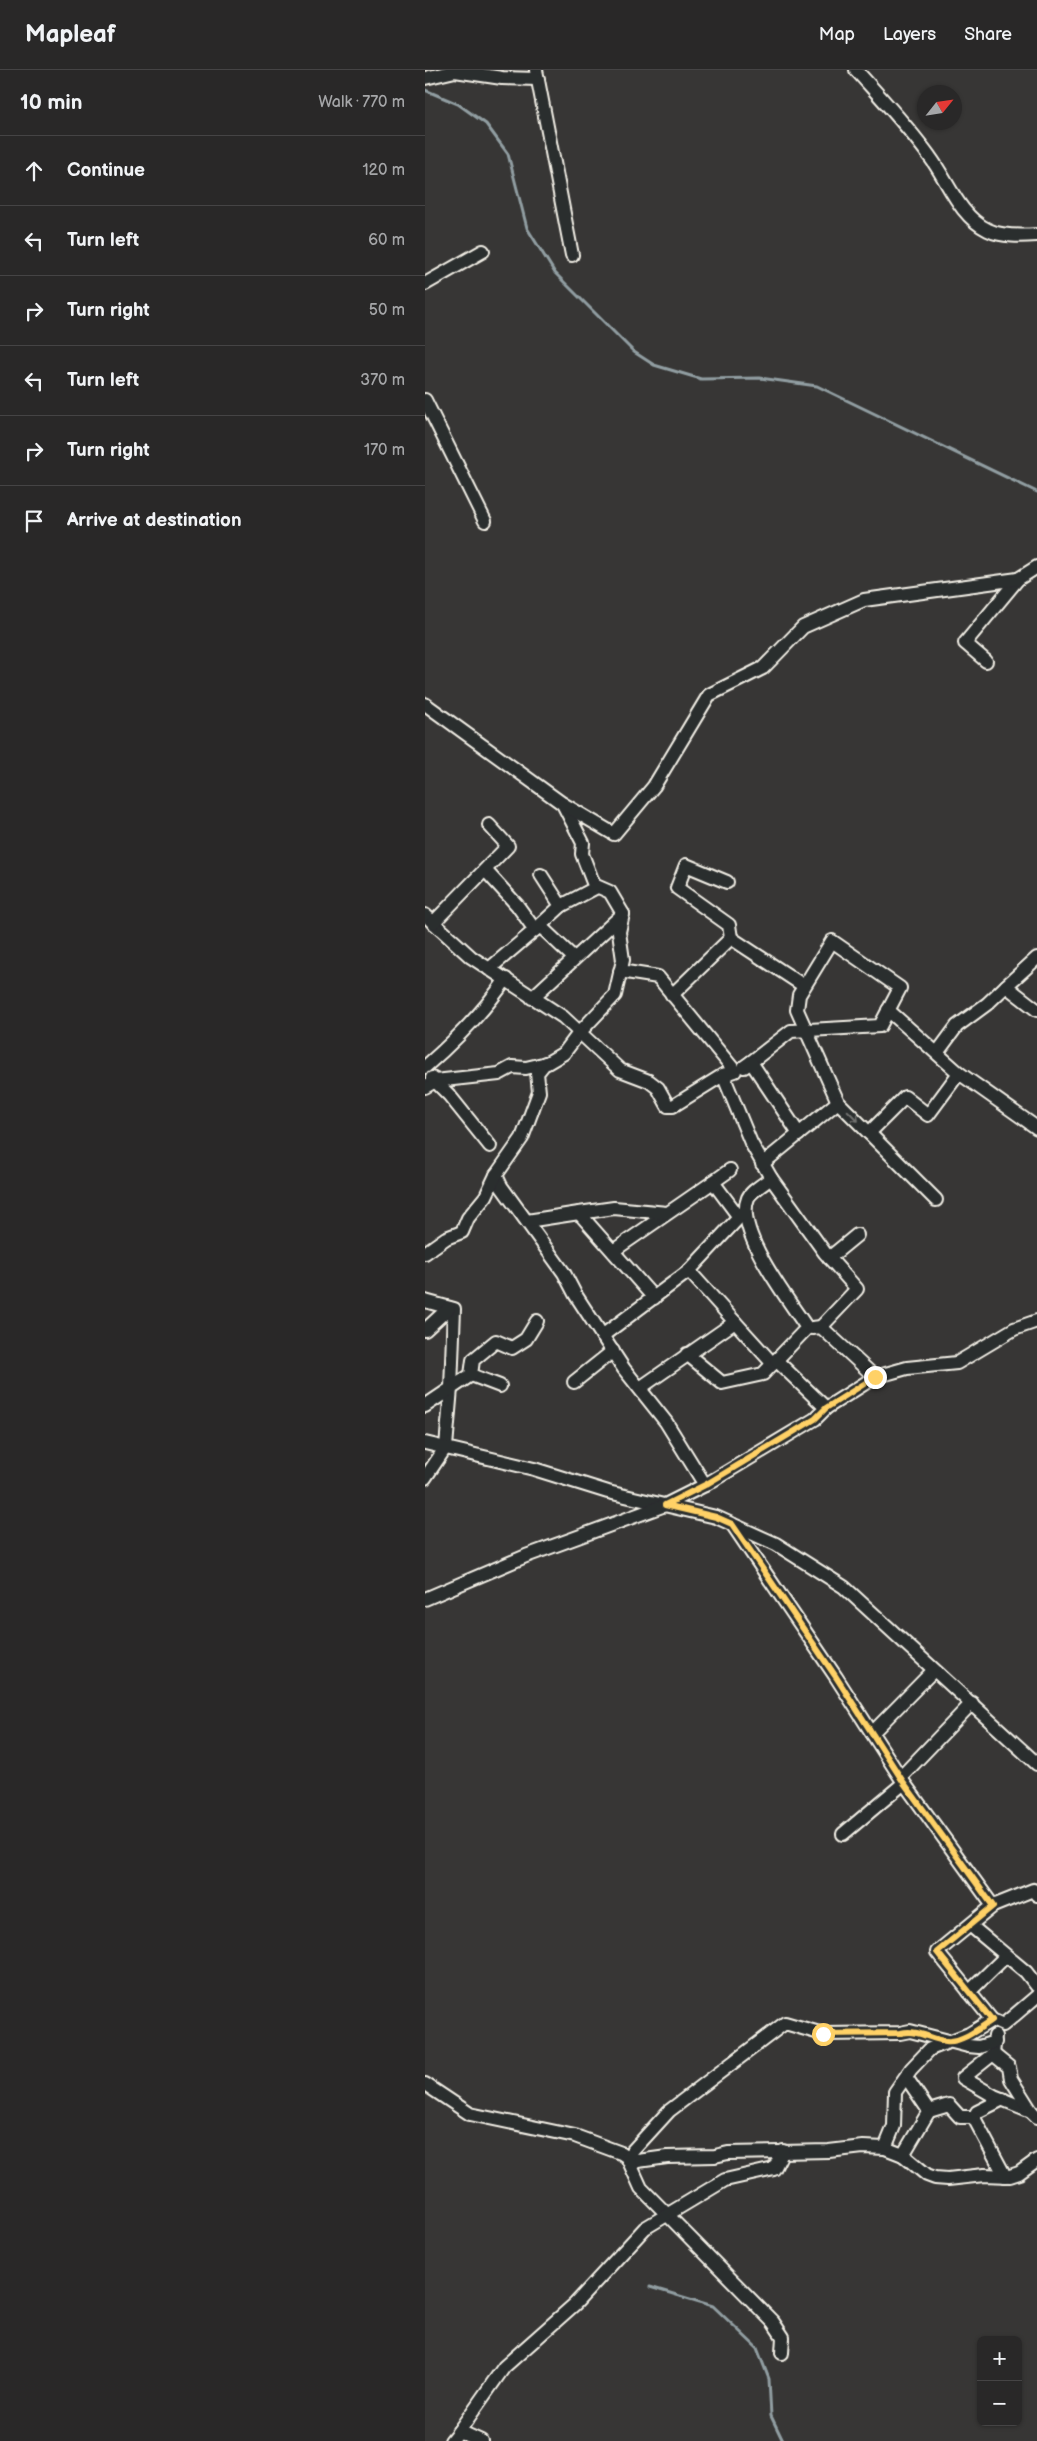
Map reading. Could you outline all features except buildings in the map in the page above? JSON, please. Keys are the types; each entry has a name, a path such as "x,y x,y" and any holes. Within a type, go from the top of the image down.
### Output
{"street":[{"path":"856,70 931,157 961,206 979,225 990,232 1016,236 1037,235"},
{"path":"425,78 455,71 503,78 537,75 573,255"},
{"path":"425,284 483,251"},
{"path":"425,400 485,521"},
{"path":"986,661 965,643 1018,579 1037,567"},
{"path":"425,704 563,804 614,834 654,786 709,695 763,668 803,627 864,600 1018,579"},
{"path":"430,1084 492,1075 512,1067 526,1068 545,1063 564,1053 579,1033 615,995 623,960 619,932 623,914 610,892 597,888 594,885 582,854 583,843 563,804"},
{"path":"489,825 508,846 486,871 429,919 471,956 532,998 541,1000 563,1017 579,1033 594,1044 608,1061 619,1070 649,1081 658,1088 667,1106 673,1106 751,1062 791,1032 806,1030 879,1026 900,988 832,941 799,994 797,1010 806,1030 838,1102 936,1200"},
{"path":"727,882 686,864 677,888 729,925 731,938 804,986"},
{"path":"486,871 538,928 574,958"},
{"path":"541,876 561,906"},
{"path":"489,969 561,906 597,888"},
{"path":"532,998 623,914"},
{"path":"672,995 731,938"},
{"path":"937,1053 957,1026 987,1004 1037,958"},
{"path":"620,971 658,977 672,995 729,1073 762,1164 829,1258 857,1290 774,1362 763,1374 722,1383 687,1354"},
{"path":"425,1067 448,1047 489,1005 505,978"},
{"path":"1006,986 1037,1010"},
{"path":"888,1010 959,1073 1037,1128"},
{"path":"751,1062 799,1134"},
{"path":"425,1253 446,1238 462,1232 468,1218 486,1196 496,1175 523,1138 539,1092 537,1073 545,1063"},
{"path":"425,1071 430,1084 449,1095 490,1146"},
{"path":"869,1133 905,1098 928,1115 959,1073"},
{"path":"762,1164 838,1102"},
{"path":"613,1251 730,1170"},
{"path":"496,1175 501,1186 564,1273 602,1336 665,1422 705,1485"},
{"path":"602,1336 689,1271 742,1214 748,1197 771,1178"},
{"path":"713,1182 744,1214 756,1249 814,1328 875,1377"},
{"path":"527,1221 615,1208 667,1213"},
{"path":"579,1213 653,1298"},
{"path":"829,1258 857,1235"},
{"path":"689,1271 774,1362 826,1408"},
{"path":"425,1301 454,1309 451,1388 446,1447 425,1478"},
{"path":"425,1330 449,1308"},
{"path":"425,1406 471,1375 473,1360 496,1341 511,1348 526,1339 537,1321"},
{"path":"425,1599 525,1556 665,1505 705,1485 815,1419 826,1408 875,1377 907,1368 957,1363 1015,1329 1037,1321"},
{"path":"640,1388 735,1322"},
{"path":"574,1382 613,1351"},
{"path":"471,1375 500,1386"},
{"path":"425,1442 534,1469 608,1492 716,1517 775,1544 844,1587 972,1703 980,1714 1036,1763"},
{"path":"732,1524 903,1780 993,1906"},
{"path":"872,1733 934,1670"},
{"path":"843,1834 903,1780 972,1703"},
{"path":"1036,1892 993,1906 937,1952 995,2021 1003,2025 1037,1996"},
{"path":"971,1926 1026,1972 1037,1986"},
{"path":"969,1992 1006,1956"},
{"path":"885,2148 893,2126 895,2092 906,2076 930,2049 969,2034 995,2021"},
{"path":"995,2021 994,2048 1009,2067 1011,2079 1034,2114"},
{"path":"627,2156 669,2112 785,2024 823,2034 901,2033 910,2031 948,2042 994,2048"},
{"path":"994,2048 963,2078 1034,2114"},
{"path":"906,2076 929,2111"},
{"path":"425,2084 471,2114 575,2136 639,2161 667,2157 715,2156 728,2153 885,2148 903,2155 935,2178 948,2179 984,2175 1005,2176 1019,2173 1037,2160"},
{"path":"974,2117 977,2112 1003,2099"},
{"path":"903,2155 929,2111 949,2106 960,2118 974,2117"},
{"path":"974,2117 1005,2176"},
{"path":"481,2441 455,2436 504,2367 575,2304 645,2228 665,2214 725,2180 774,2169 783,2151"},
{"path":"627,2156 641,2188 665,2214 731,2277 773,2322 783,2337 782,2353"}],"waterway":[{"path":"425,90 458,104 486,124 508,154 527,228 555,273 634,352 654,365 701,379 760,378 817,386 1037,492"},
{"path":"650,2287 713,2306 757,2348 769,2379 771,2416 783,2441"}],"route":[{"path":"823,2034 901,2033 910,2031 948,2042 969,2034 992,2020 937,1952 993,1906 904,1783 836,1677 732,1524 716,1517 665,1505 705,1485 815,1419 826,1408 875,1377"}]}
